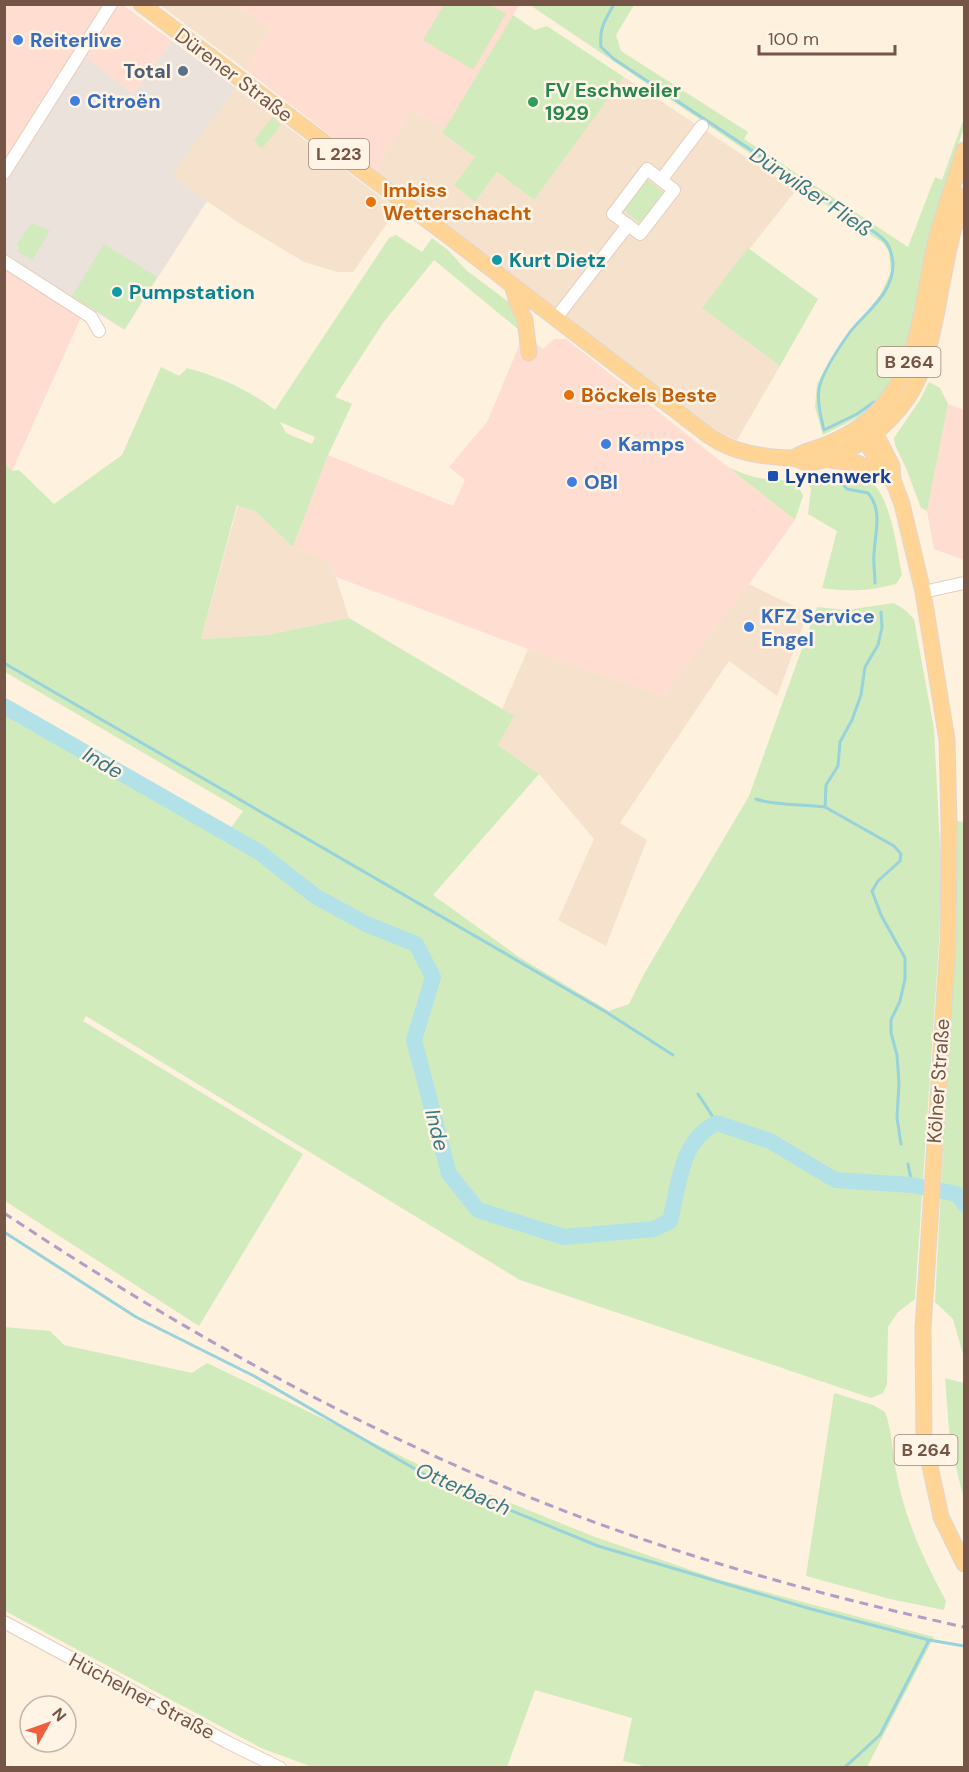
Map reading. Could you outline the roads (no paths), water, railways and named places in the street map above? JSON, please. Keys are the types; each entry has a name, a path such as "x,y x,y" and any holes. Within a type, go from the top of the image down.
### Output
{"main road":[{"name":"Dürener Straße","path":"141,4 721,444 753,454 794,458 805,463 826,460 867,431"},
{"name":"B 264","path":"867,431 906,372 919,330 938,234 964,150"},
{"name":"B 264","path":"867,431 897,411 918,378 932,332 951,238 964,196"},
{"path":"512,285 525,320 529,353"},
{"name":"B 264","path":"867,431 892,466 892,480 902,504 923,592"},
{"name":"L 223","path":"794,458 802,452 867,431"},
{"path":"826,460 853,462 867,466 892,480"},
{"name":"Kölner Straße","path":"923,592 946,740 949,824 948,943 923,1329 924,1438 940,1517 964,1564"}],"street":[{"path":"4,173 111,4"},
{"path":"661,180 702,126"},
{"path":"647,170 674,190 640,234 628,225 613,214 647,170"},
{"path":"556,318 628,225"},
{"path":"4,261 91,317 99,331"},
{"path":"923,592 964,583"},
{"name":"Hüchelner Straße","path":"4,1622 227,1742 280,1767"}],"waterway":[{"name":"Dürwißer Fließ","path":"614,4 603,24 601,34 601,47 614,59 864,225 888,244 893,263 889,283 878,301 846,338 821,382 819,399 824,430 857,414 874,402"},
{"path":"841,482 847,489 868,493 873,500 877,514 875,583"},
{"path":"881,612 882,627 878,645 865,667 861,695 852,720 840,742 838,766 826,785 825,807 894,846 901,854 900,861 878,881 872,891 881,915 905,958 905,979 900,1001 891,1020 891,1033 897,1055 899,1083 897,1118 901,1144"},
{"path":"4,663 606,1012 673,1055"},
{"name":"Inde","path":"4,706 259,852 315,896 366,924 416,944 433,977 414,1040 449,1174 478,1210 564,1237 654,1229 670,1221 679,1179 688,1152 695,1141 717,1123 770,1141 835,1180 912,1185 957,1194 964,1204"},
{"path":"756,799 780,804 825,807"},
{"path":"698,1094 717,1123"},
{"path":"908,1164 912,1185"},
{"name":"Otterbach","path":"4,1232 136,1317 254,1376 429,1477 598,1546 811,1609 929,1640 964,1646"},
{"path":"844,1768 880,1735 929,1640"}],"railway":[{"path":"4,1213 130,1293 257,1367 388,1434 524,1495 686,1554 852,1601 964,1627"}],"place":[{"name":"Reiterlive","path":"18,40"},
{"name":"Total","path":"183,71"},
{"name":"Citroën","path":"75,101"},
{"name":"FV Eschweiler 1929","path":"533,102"},
{"name":"Imbiss Wetterschacht","path":"371,202"},
{"name":"Kurt Dietz","path":"497,260"},
{"name":"Pumpstation","path":"117,292"},
{"name":"Böckels Beste","path":"569,395"},
{"name":"Kamps","path":"606,444"},
{"name":"Lynenwerk","path":"773,476"},
{"name":"OBI","path":"572,482"},
{"name":"KFZ Service Engel","path":"749,627"}]}
